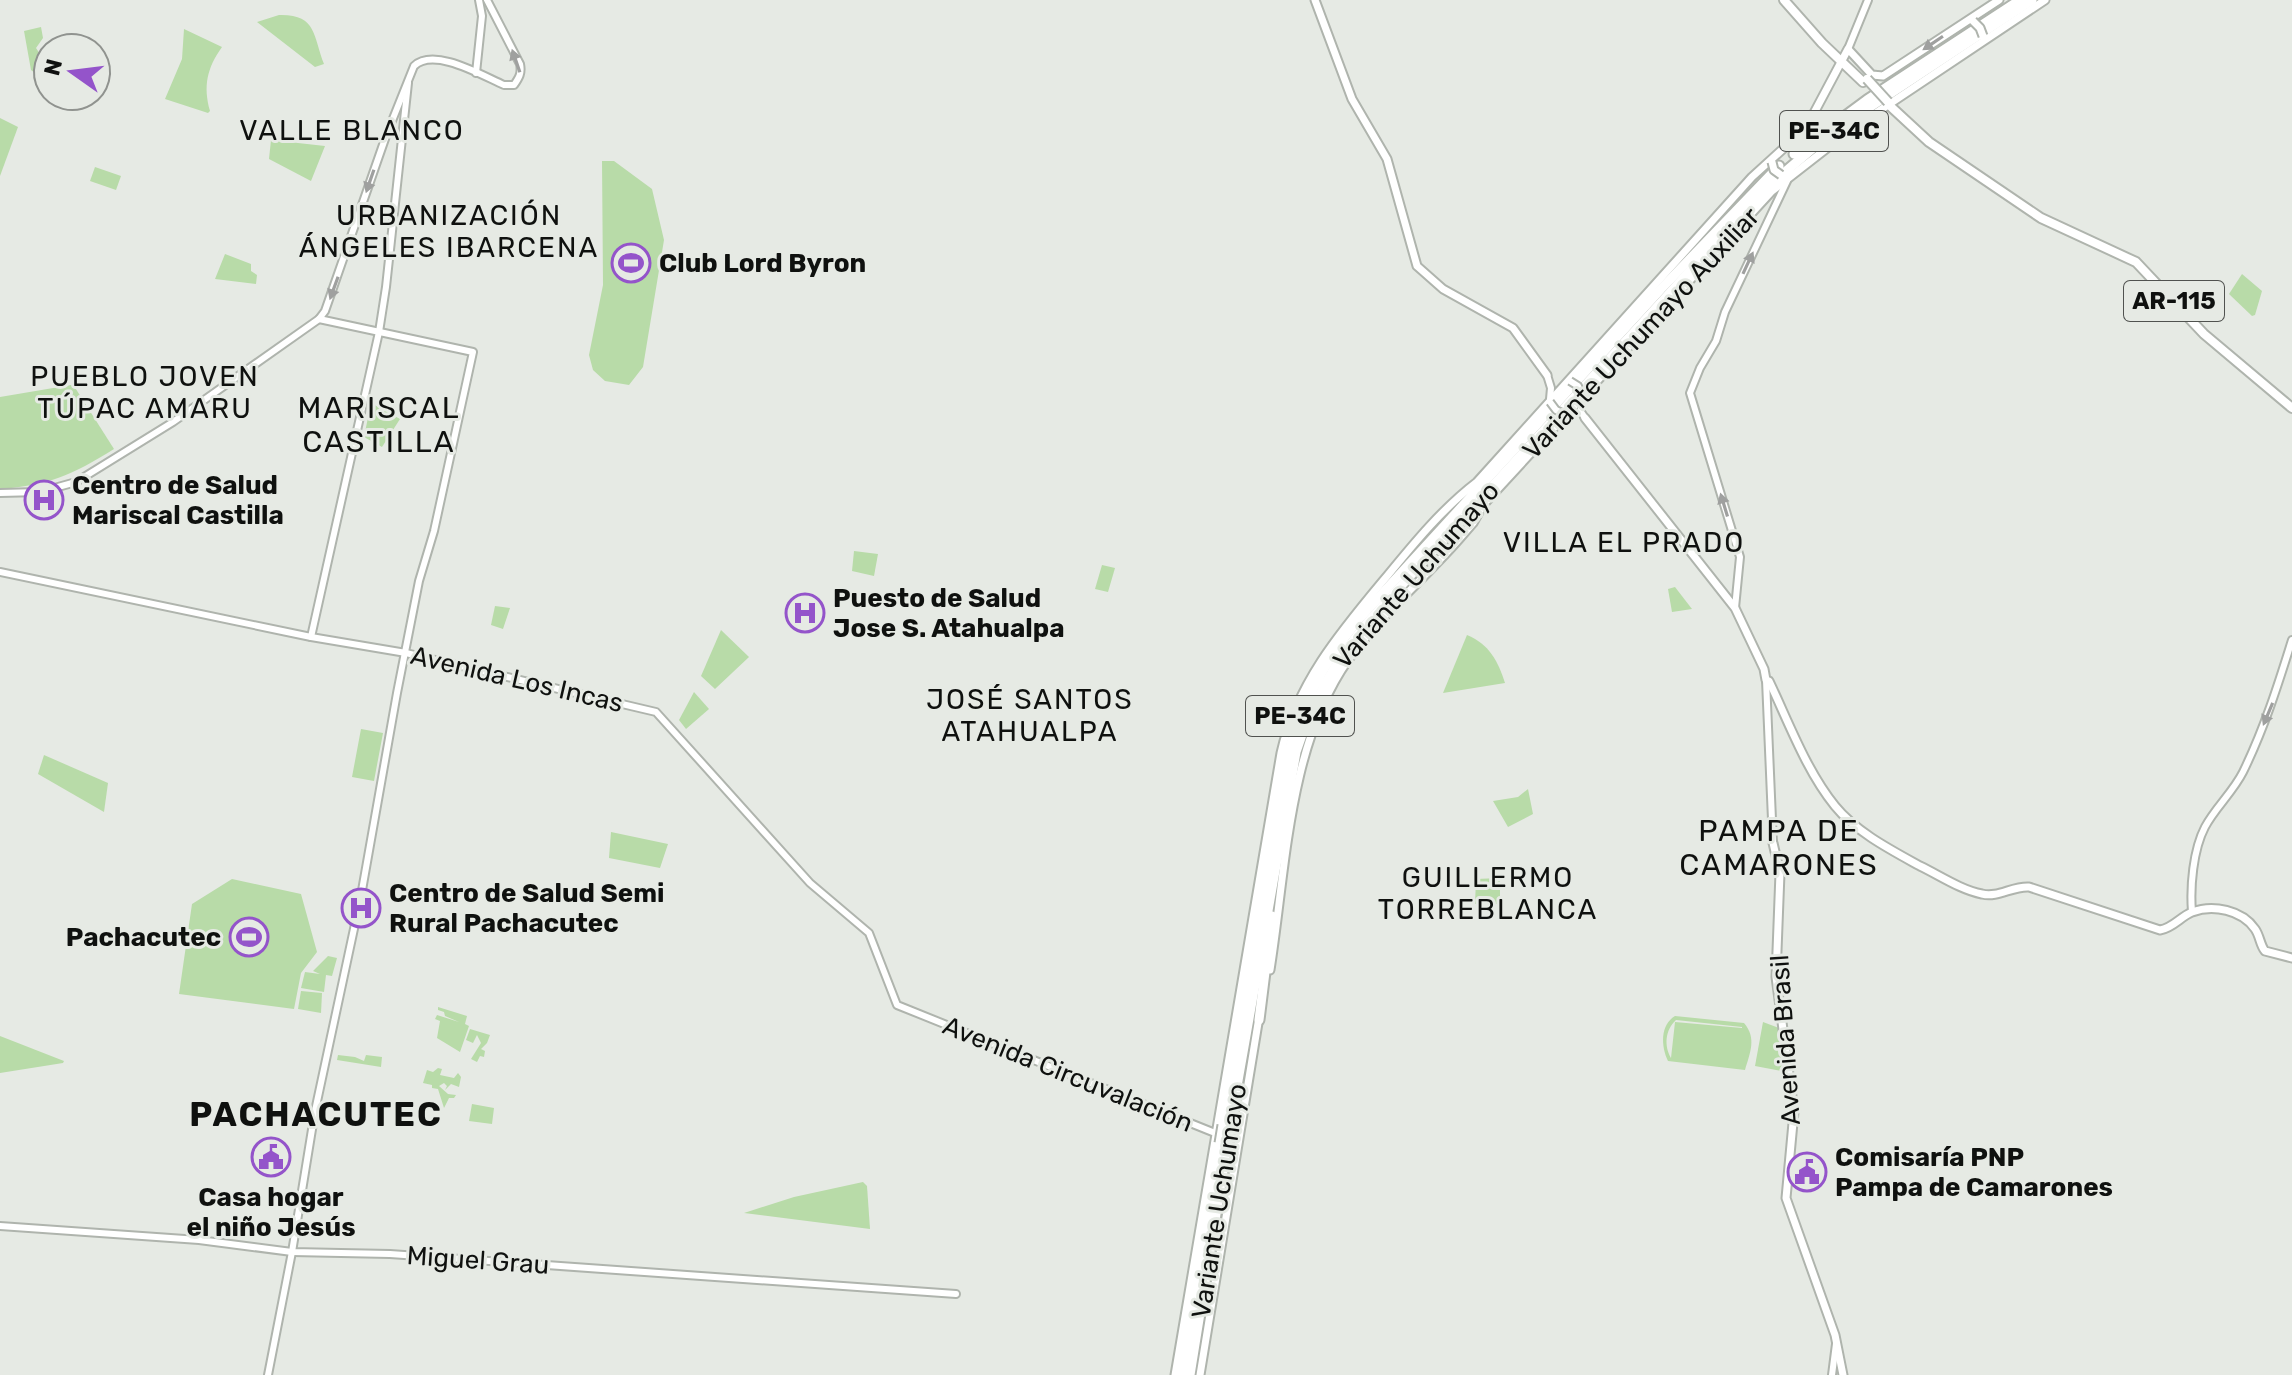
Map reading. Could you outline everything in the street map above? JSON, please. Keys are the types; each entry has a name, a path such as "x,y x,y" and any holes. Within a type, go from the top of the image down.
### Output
{"highway":[{"name":"Variante Uchumayo","path":"1227,1126 1284,777 1296,725 1333,653 1359,619 1764,180 1827,127 2020,0"},
{"name":"Variante Uchumayo","path":"1182,1375 1220,1141 1227,1126 1291,777 1309,714 1340,657 1663,297 1793,162 1832,132 2032,0"},
{"path":"1394,582 1406,562 1477,482"},
{"path":"1385,604 1414,581 1483,505"},
{"path":"1259,1020 1272,929 1271,893"},
{"name":"Variante Uchumayo","path":"1190,1375 1220,1141"}],"main road":[{"path":"1315,0 1352,99 1387,159 1417,266 1432,282 1513,328 1547,375"},
{"path":"1784,0 1831,52 1845,56 1880,77 1999,0"},
{"path":"1845,56 1806,128 1772,160 1774,170 1785,176 1982,39 2045,0"},
{"path":"1970,21 1980,28 1982,39"},
{"path":"1845,56 1887,104"},
{"name":"AR-115","path":"1887,104 1929,142 2041,218 2136,262 2204,334 2292,408"},
{"name":"Variante Uchumayo Auxiliar","path":"1284,739 1308,682 1336,638 1449,505 1477,482 1646,292 1772,160"},
{"name":"Variante Uchumayo Auxiliar","path":"1200,1375 1299,779 1318,718 1337,679 1358,648 1473,523 1483,505 1785,176"},
{"path":"1585,418 1735,608 1761,662 1766,680 1817,780 1836,809 1886,846 1944,878 1981,894 1994,895 2017,886 2029,887 2160,930 2167,929 2192,912 2214,908 2237,914 2253,926 2265,951 2292,958"},
{"name":"Variante Uchumayo","path":"1175,1375 1220,1141 1284,739"},
{"name":"Avenida Brasil","path":"1773,843 1780,873 1776,977 1794,1112 1786,1198 1836,1344"},
{"path":"1836,1344 1843,1375"}],"street":[{"path":"476,73 482,16 479,0"},
{"path":"0,493 40,492 76,482 173,422 319,319 325,311 409,76 421,59 429,58 511,86 519,79 522,71 487,0"},
{"path":"1845,56 1868,0"},
{"path":"311,637 379,332 409,76"},
{"path":"1735,608 1740,557 1690,393 1716,341 1725,312 1785,176"},
{"path":"268,1375 315,1111 361,896 419,581 434,531 473,352 319,319"},
{"path":"1547,375 1556,383 1568,381 1578,386 1581,412 1585,418"},
{"path":"1547,375 1551,388 1550,402 1556,410 1585,418"},
{"name":"Avenida Los Incas","path":"0,572 311,637 406,653 656,712 672,726 810,883 869,933 897,1005"},
{"path":"2192,912 2195,866 2204,828 2241,776 2254,742 2270,715 2292,640"},
{"name":"Avenida Brasil","path":"1766,680 1773,843"},
{"name":"Avenida Circuvalación","path":"897,1005 1220,1141 1240,1138"},
{"name":"Miguel Grau","path":"0,1226 199,1240 292,1252 390,1254 956,1294"},
{"path":"1832,1375 1836,1344"}],"green space":[{"path":"279,15 301,18 307,23 315,36 324,64 315,67 257,22"},
{"path":"41,27 42,32 32,32 32,71 31,70 24,31"},
{"path":"184,29 222,47 208,78 208,113 165,99 182,59"},
{"path":"0,118 18,127 0,176"},
{"path":"271,140 325,146 311,181 269,159"},
{"name":"Club Lord Byron","path":"602,161 614,161 652,189 664,240 643,367 629,385 605,381 593,370 589,355 603,285"},
{"path":"95,167 121,176 116,190 90,181"},
{"path":"225,254 251,264 251,271 257,275 256,284 215,279"},
{"path":"2242,274 2262,291 2255,315 2252,316 2229,294"},
{"path":"71,385 114,449 60,477 33,485 0,489 0,397"},
{"name":"MARISCAL CASTILLA","path":"371,403 400,419 382,447 364,437"},
{"path":"854,551 878,554 874,576 852,571"},
{"path":"1102,565 1115,568 1108,592 1095,589"},
{"path":"1675,587 1692,609 1672,612 1668,589"},
{"path":"495,606 510,608 503,629 491,625"},
{"path":"721,630 749,657 715,689 701,676"},
{"path":"1467,635 1492,654 1505,683 1443,693"},
{"path":"694,692 709,709 686,729 679,720"},
{"path":"361,729 383,733 374,781 352,777"},
{"path":"44,755 108,783 104,812 38,774"},
{"path":"1528,789 1533,814 1508,827 1493,801 1518,797"},
{"path":"611,832 668,844 660,868 609,858"},
{"path":"1500,878 1500,904 1475,904 1476,879"},
{"name":"Pachacutec","path":"232,879 301,894 317,952 301,973 294,1009 179,994 192,904"},
{"path":"328,956 337,958 332,976 326,975 324,992 301,988 305,972 320,974 313,971"},
{"path":"301,991 322,993 321,1013 298,1009"},
{"path":"438,1007 467,1016 465,1024 469,1026 460,1052 437,1038 440,1021 435,1019 437,1015 459,1022 445,1016"},
{"path":"1675,1016 1744,1023 1751,1040 1745,1070 1668,1061 1663,1036","holes":["1676,1020 1742,1027 1675,1022 1671,1058 1669,1053 1668,1033"]},
{"path":"1763,1022 1779,1028 1786,1072 1755,1066"},
{"path":"470,1029 490,1035 481,1049 485,1051 484,1057 480,1056 477,1062 471,1059 481,1043 477,1035 473,1043 466,1040"},
{"path":"0,1036 64,1061 0,1073"},
{"path":"338,1055 364,1061 366,1055 382,1057 381,1067 337,1060"},
{"path":"442,1069 440,1075 454,1078 458,1073 461,1077 459,1087 451,1084 445,1090 447,1086 444,1083 439,1086 448,1094 456,1095 449,1098 444,1108 438,1089 423,1083 427,1070 433,1072"},
{"path":"472,1104 494,1108 492,1124 469,1121"},
{"path":"863,1182 867,1186 870,1229 744,1213 794,1197"}],"place":[{"name":"Club Lord Byron","path":"631,263"},
{"name":"Centro de Salud Mariscal Castilla","path":"44,500"},
{"name":"Puesto de Salud Jose S. Atahualpa","path":"805,613"},
{"name":"Centro de Salud Semi Rural Pachacutec","path":"361,908"},
{"name":"Pachacutec","path":"249,937"},
{"name":"Casa hogar el niño Jesús","path":"271,1157"},
{"name":"Comisaría PNP Pampa de Camarones","path":"1807,1172"}],"district":[{"name":"VALLE BLANCO","path":"352,130"},
{"name":"URBANIZACIÓN ÁNGELES IBARCENA","path":"449,231"},
{"name":"PUEBLO JOVEN TÚPAC AMARU","path":"145,392"},
{"name":"MARISCAL CASTILLA","path":"379,425"},
{"name":"VILLA EL PRADO","path":"1624,542"},
{"name":"JOSÉ SANTOS ATAHUALPA","path":"1030,715"},
{"name":"PAMPA DE CAMARONES","path":"1779,848"},
{"name":"GUILLERMO TORREBLANCA","path":"1488,893"},
{"name":"PACHACUTEC","path":"316,1114"}]}
